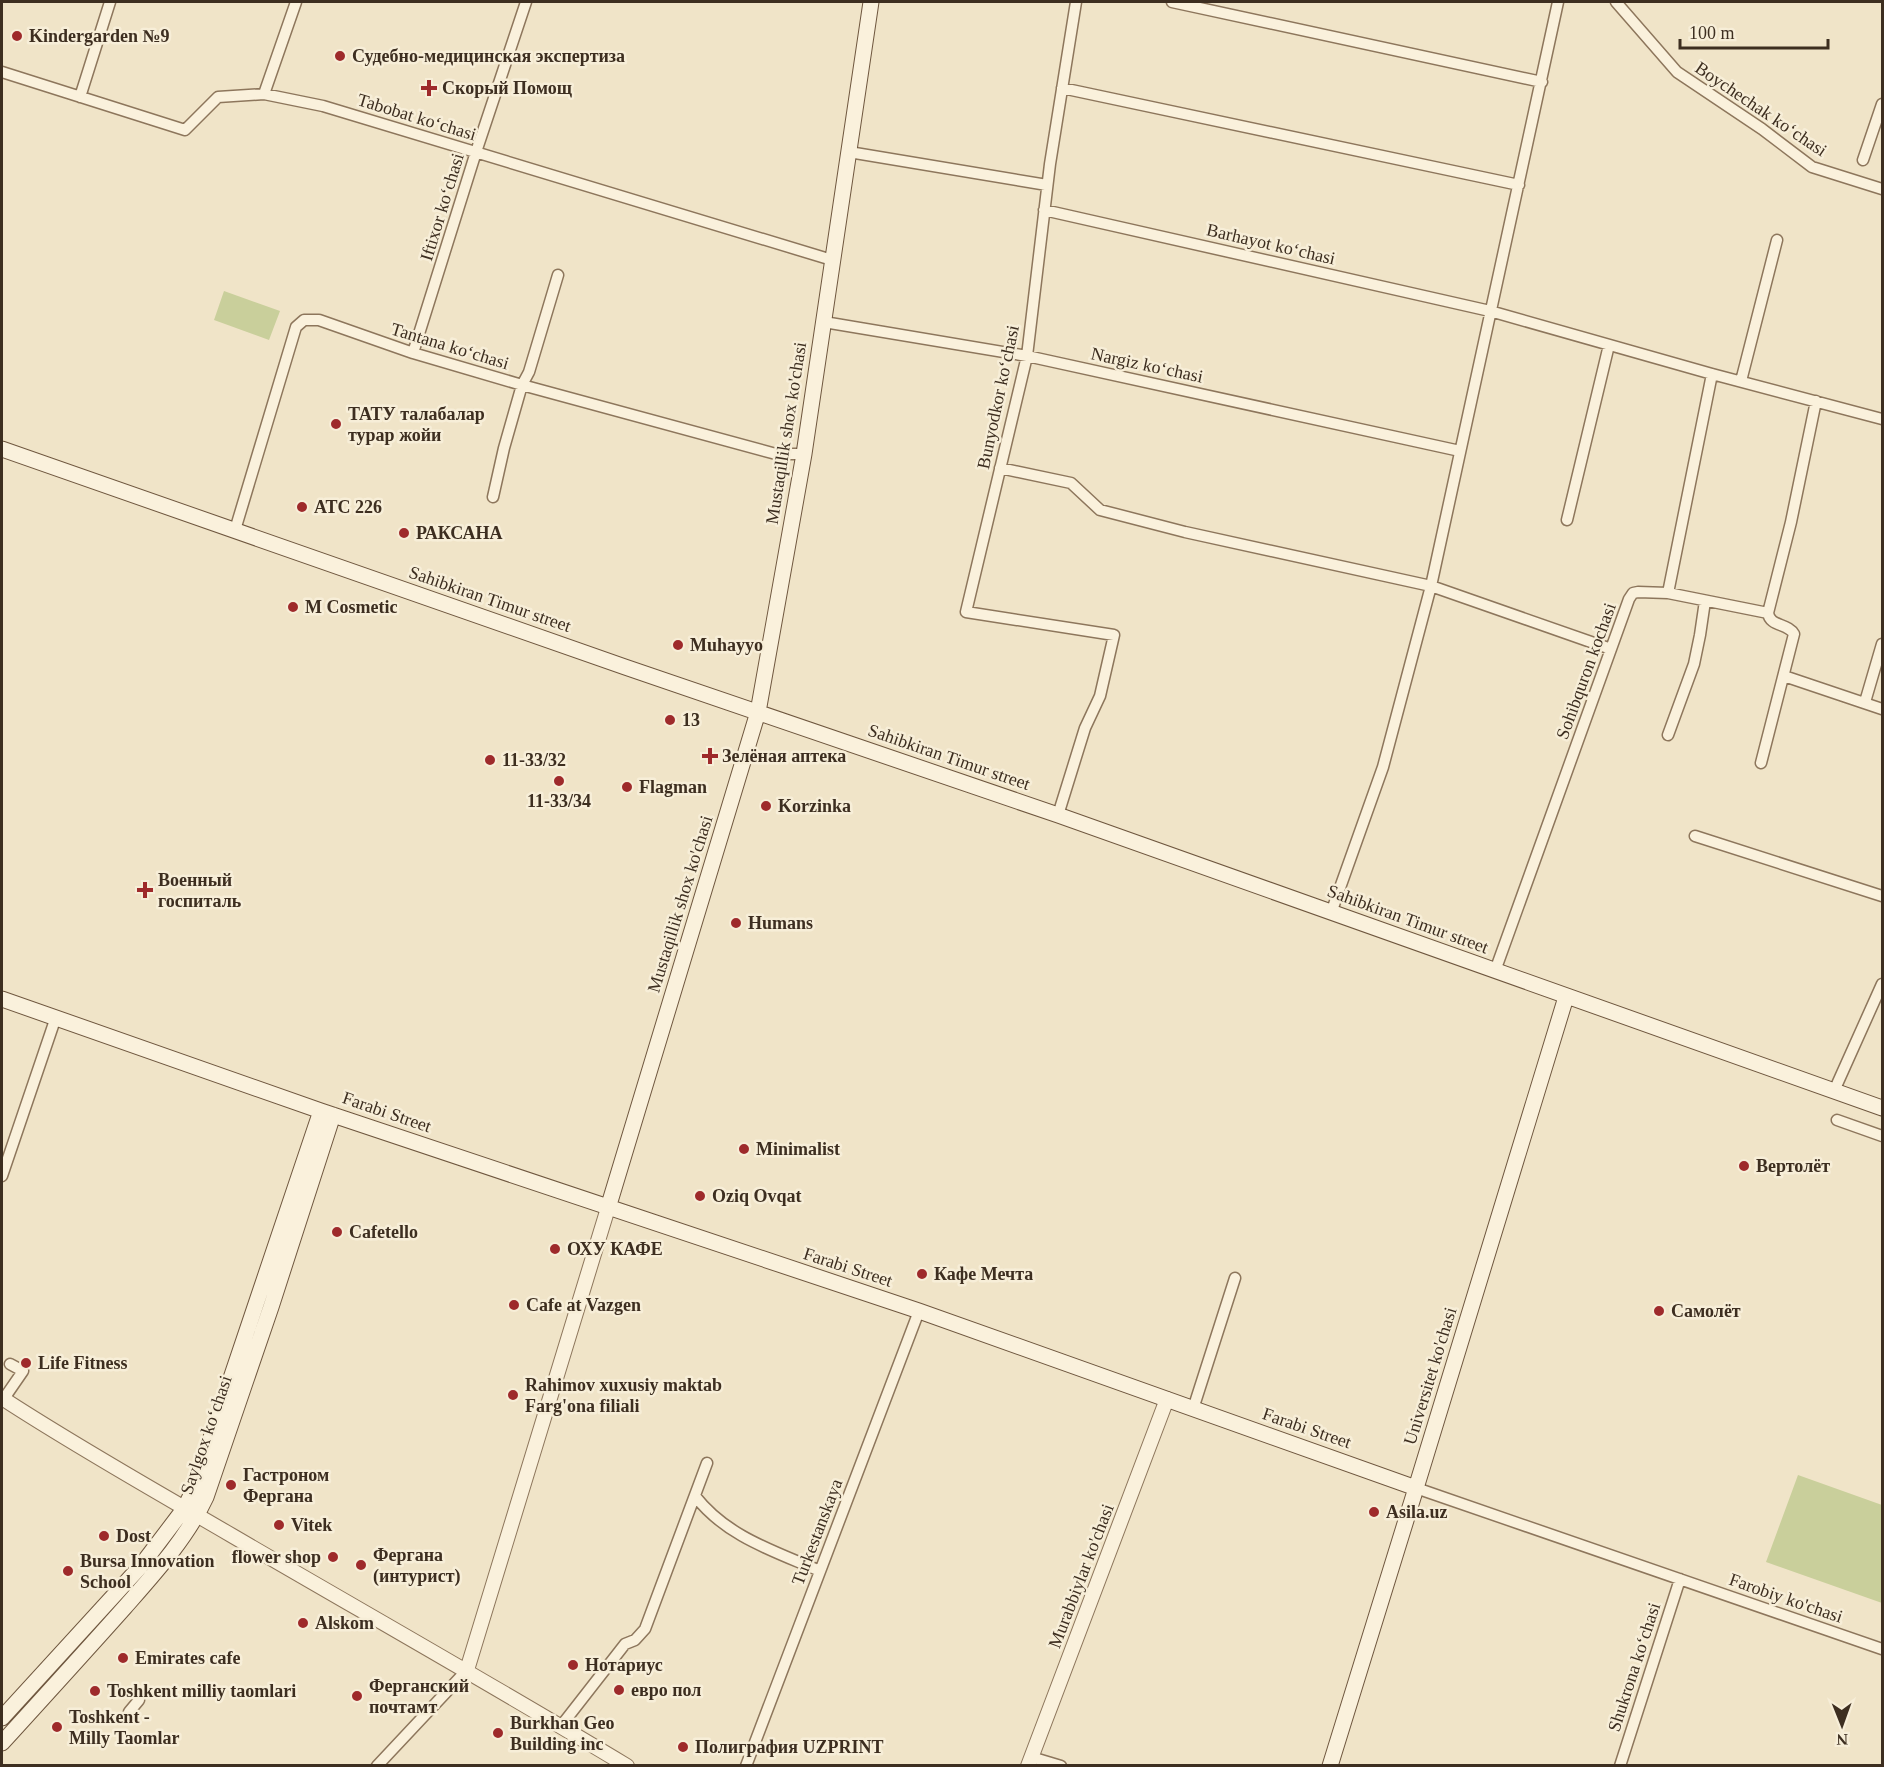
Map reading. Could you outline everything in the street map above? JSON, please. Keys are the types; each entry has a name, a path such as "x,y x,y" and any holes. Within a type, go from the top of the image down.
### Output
{"main road":[{"name":"Mustaqillik shox ko'chasi","path":"608,1208 758,712 804,454 871,2"},
{"name":"Sahibkiran Timur street","path":"2,449 1058,815 1882,1108"},
{"name":"Universitet ko'chasi","path":"1330,1766 1566,997"},
{"name":"Farabi Street","path":"2,999 327,1113 919,1311 1416,1488"},
{"name":"Saylgox koʻchasi","path":"2,1743 155,1573 191,1512 193,1491 327,1113"},
{"name":"Saylgox koʻchasi","path":"2,1718 191,1512"}],"street":[{"path":"80,96 110,2"},
{"path":"264,94 296,2"},
{"name":"Iftixor koʻchasi","path":"414,353 476,152 526,2"},
{"name":"Bunyodkor koʻchasi","path":"1058,815 1085,728 1100,696 1114,635 966,612 1026,356 1047,185 1076,2"},
{"path":"1172,2 1542,82"},
{"path":"1331,913 1383,767 1431,586 1558,2"},
{"name":"Boychechak koʻchasi","path":"1616,2 1677,72 1762,129 1812,167 1882,189"},
{"name":"Tabobat koʻchasi","path":"2,72 185,130 218,97 264,94 323,106 832,260"},
{"path":"1062,88 1519,185"},
{"path":"1863,160 1882,104"},
{"path":"849,152 1047,185"},
{"name":"Barhayot koʻchasi","path":"1044,210 1490,311 1882,419"},
{"path":"1741,381 1777,240"},
{"path":"493,497 522,385 529,372 558,275"},
{"name":"Tantana koʻchasi","path":"235,530 296,327 304,320 319,320 414,353 522,385 776,454 804,454"},
{"name":"Nargiz koʻchasi","path":"824,322 1026,356 1460,451"},
{"path":"1567,520 1610,345"},
{"path":"1712,374 1668,593 1768,613"},
{"path":"1761,763 1794,634 1791,629 1769,619 1768,613 1791,522 1816,401"},
{"path":"1000,468 1071,483 1100,510 1185,532 1431,586 1611,649"},
{"name":"Sohibquron kochasi","path":"1495,971 1633,593 1668,593"},
{"path":"1668,735 1694,664 1705,601"},
{"path":"1865,702 1882,644"},
{"path":"1784,676 1882,709"},
{"path":"1695,836 1882,896"},
{"path":"1834,1091 1882,984"},
{"path":"2,1176 56,1017"},
{"path":"1837,1120 1882,1136"},
{"name":"Mustaqillik shox ko'chasi","path":"377,1766 466,1670 608,1208"},
{"path":"1193,1409 1235,1278"},
{"name":"Turkestanskaya","path":"746,1766 919,1311"},
{"path":"9,1364 27,1374 2,1399 54,1432 466,1670 627,1766"},
{"name":"Murabbiylar ko'chasi","path":"1030,1761 1167,1399"},
{"path":"561,1726 625,1644 635,1640 645,1629 707,1463"},
{"name":"Farabi Street","path":"1416,1488 1680,1579"},
{"path":"695,1496 708,1513 740,1536 820,1571"},
{"name":"Farobiy ko'chasi","path":"1680,1579 1882,1649"},
{"name":"Shukrona koʻchasi","path":"1620,1766 1680,1579"},
{"path":"129,1712 139,1700"},
{"path":"1030,1761 1061,1766"}],"green space":[{"path":"224,291 280,311 269,340 214,320"},
{"path":"1798,1475 1882,1505 1882,1603 1766,1562"}],"place":[{"name":"Kindergarden №9","path":"17,36"},
{"name":"Судебно-медицинская экспертиза","path":"340,56"},
{"name":"Скорый Помощ","path":"429,88"},
{"name":"ТАТУ талабалар турар жойи","path":"336,424"},
{"name":"АТС 226","path":"302,507"},
{"name":"РАКСАНА","path":"404,533"},
{"name":"M Cosmetic","path":"293,607"},
{"name":"Muhayyo","path":"678,645"},
{"name":"13","path":"670,720"},
{"name":"Зелёная аптека","path":"710,756"},
{"name":"11-33/32","path":"490,760"},
{"name":"11-33/34","path":"559,781"},
{"name":"Flagman","path":"627,787"},
{"name":"Korzinka","path":"766,806"},
{"name":"Военный госпиталь","path":"145,890"},
{"name":"Humans","path":"736,923"},
{"name":"Minimalist","path":"744,1149"},
{"name":"Вертолёт","path":"1744,1166"},
{"name":"Oziq Ovqat","path":"700,1196"},
{"name":"Cafetello","path":"337,1232"},
{"name":"ОХУ КАФЕ","path":"555,1249"},
{"name":"Кафе Мечта","path":"922,1274"},
{"name":"Cafe at Vazgen","path":"514,1305"},
{"name":"Самолёт","path":"1659,1311"},
{"name":"Life Fitness","path":"26,1363"},
{"name":"Rahimov xuxusiy maktab Farg'ona filiali","path":"513,1395"},
{"name":"Гастроном Фергана","path":"231,1485"},
{"name":"Asila.uz","path":"1374,1512"},
{"name":"Vitek","path":"279,1525"},
{"name":"Dost","path":"104,1536"},
{"name":"flower shop","path":"333,1557"},
{"name":"Фергана (интурист)","path":"361,1565"},
{"name":"Bursa Innovation School","path":"68,1571"},
{"name":"Alskom","path":"303,1623"},
{"name":"Emirates cafe","path":"123,1658"},
{"name":"Нотариус","path":"573,1665"},
{"name":"евро пол","path":"619,1690"},
{"name":"Toshkent milliy taomlari","path":"95,1691"},
{"name":"Ферганский почтамт","path":"357,1696"},
{"name":"Toshkent - Milly Taomlar","path":"57,1727"},
{"name":"Burkhan Geo Building inc","path":"498,1733"},
{"name":"Полиграфия UZPRINT","path":"683,1747"}]}
